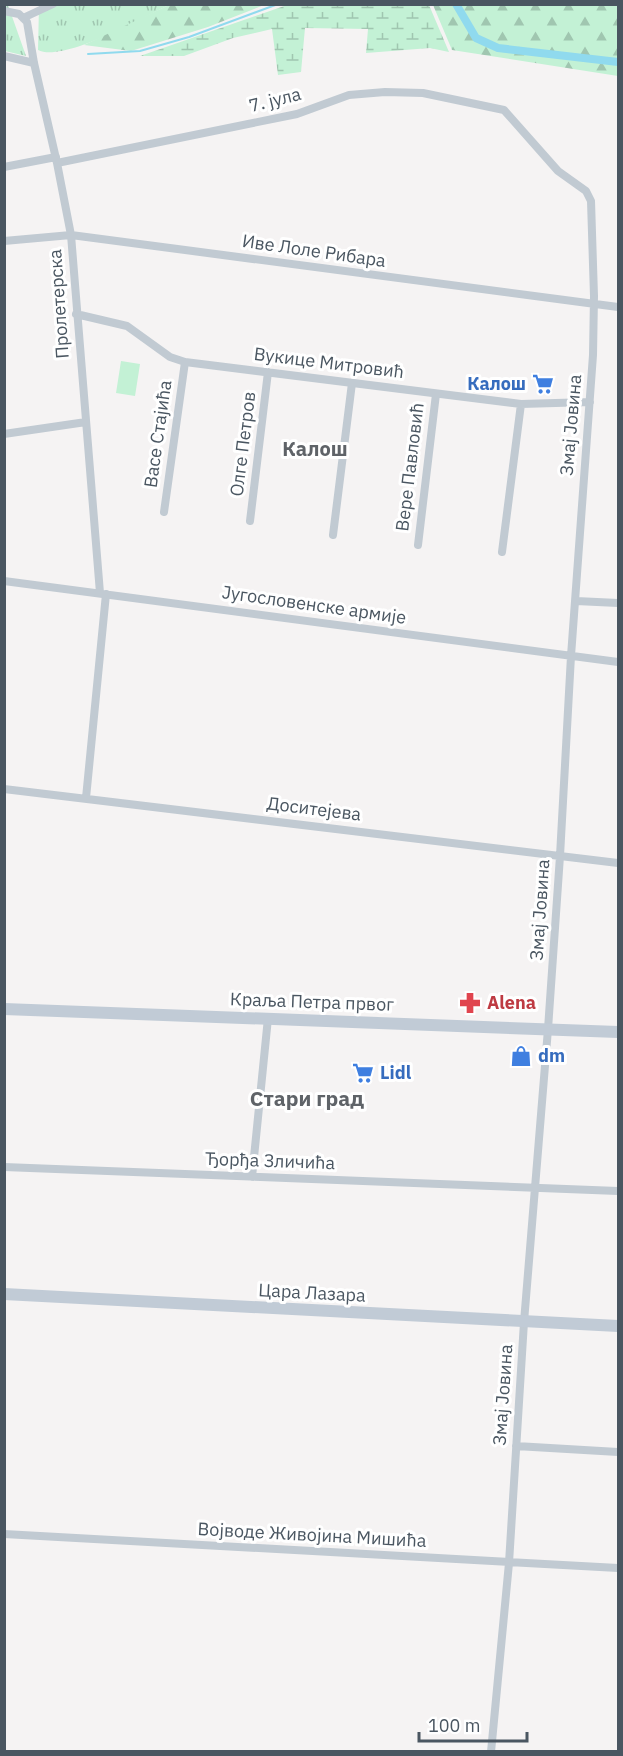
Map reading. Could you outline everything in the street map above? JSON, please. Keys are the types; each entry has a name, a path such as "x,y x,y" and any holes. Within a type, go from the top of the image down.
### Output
{"main road":[{"name":"Краља Петра првог","path":"4,1009 618,1032"},
{"name":"Цара Лазара","path":"4,1294 618,1326"}],"street":[{"path":"4,11 15,12 23,18 52,4"},
{"name":"Пролетерска","path":"23,18 28,26 34,63 57,160 70,235 103,593 86,798"},
{"path":"4,56 34,63"},
{"name":"7. јула","path":"4,167 57,160 297,114 349,95 385,92 423,93 500,108"},
{"name":"Змај Јовина","path":"491,1752 509,1563 524,1322 548,1029 570,656 590,402 594,304 592,206 588,194 582,187 558,171 508,114 500,108"},
{"name":"Иве Лоле Рибара","path":"4,241 70,235 618,307"},
{"name":"Вукице Митровић","path":"76,314 127,326 170,357 185,362 521,404 590,402"},
{"name":"Васе Стајића","path":"164,512 185,362"},
{"name":"Олге Петров","path":"250,520 268,372"},
{"path":"333,535 352,383"},
{"name":"Вере Павловић","path":"417,545 436,394"},
{"path":"502,552 521,404"},
{"path":"4,434 86,422"},
{"name":"Југословенске армије","path":"4,581 618,662"},
{"path":"576,601 618,603"},
{"name":"Доситејева","path":"4,789 618,863"},
{"path":"252,1177 268,1018"},
{"name":"Ђорђа Зличића","path":"4,1167 618,1191"},
{"path":"516,1446 618,1452"},
{"name":"Војводе Живојина Мишића","path":"4,1534 618,1568"}],"green space":[{"path":"290,4 429,5 449,52 430,48 366,53 368,29 305,28 301,72 278,75 272,29 233,38 184,56 140,56"},
{"path":"5,5 8,5 26,56 5,51"},
{"path":"39,5 169,5 84,45 50,52 38,50"},
{"path":"169,5 264,5 208,27 131,51 84,45"},
{"path":"433,5 618,5 618,76 452,50"},
{"path":"121,361 140,364 135,396 116,393"}],"waterway":[{"path":"88,54 140,51 189,37 278,4"},
{"path":"456,4 476,38 498,48 618,62"}],"place":[{"name":"Калош","path":"543,384"},
{"name":"Alena","path":"470,1003"},
{"name":"dm","path":"521,1056"},
{"name":"Lidl","path":"363,1073"}],"district":[{"name":"Калош","path":"315,449"},
{"name":"Стари град","path":"307,1099"}]}
